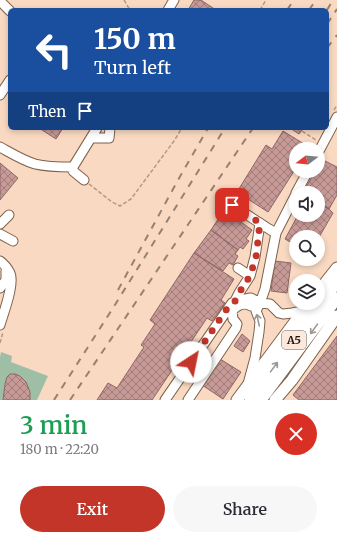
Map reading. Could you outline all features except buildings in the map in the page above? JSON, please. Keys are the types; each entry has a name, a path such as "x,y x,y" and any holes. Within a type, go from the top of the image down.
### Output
{"main road":[{"path":"325,283 337,268"},
{"name":"A5","path":"254,399 337,282"},
{"name":"A5","path":"254,399 337,298"},
{"path":"237,400 304,310"},
{"path":"277,400 337,316"}],"street":[{"path":"0,1 8,9"},
{"path":"0,95 8,83"},
{"path":"324,142 337,117"},
{"path":"84,180 73,171 73,167 96,130"},
{"path":"91,138 109,138 110,130"},
{"path":"0,147 17,157 35,164 73,167"},
{"path":"232,205 276,232"},
{"path":"248,385 255,358 259,332 260,321 256,311 265,289 276,232 289,207"},
{"path":"0,224 9,215"},
{"path":"165,400 226,310 235,301 250,276 255,260 260,223"},
{"path":"0,234 13,241"},
{"path":"246,254 255,260"},
{"path":"0,288 6,280 6,271 2,263"},
{"path":"0,325 11,285 10,273 2,263"},
{"path":"238,268 250,276"},
{"path":"235,301 251,298 260,303 270,304 279,313 283,314 292,314 300,310"},
{"path":"191,399 236,328 232,311 239,305 246,304 251,306 260,303"}],"path":[{"path":"84,180 112,202 120,206 131,199 181,130"},
{"path":"303,130 316,140"}],"green space":[{"path":"1,352 12,356 11,362 48,376 37,400 0,400"}],"railway":[{"path":"288,8 294,0"},
{"path":"310,8 316,0"},
{"path":"328,8 333,0"},
{"path":"329,21 337,9"},
{"path":"329,45 337,35"},
{"path":"118,290 207,130"},
{"path":"54,400 224,130"},
{"path":"70,400 252,130"}],"route":[{"path":"191,362 226,310 235,301 250,276 256,257 260,223 232,205"}]}
